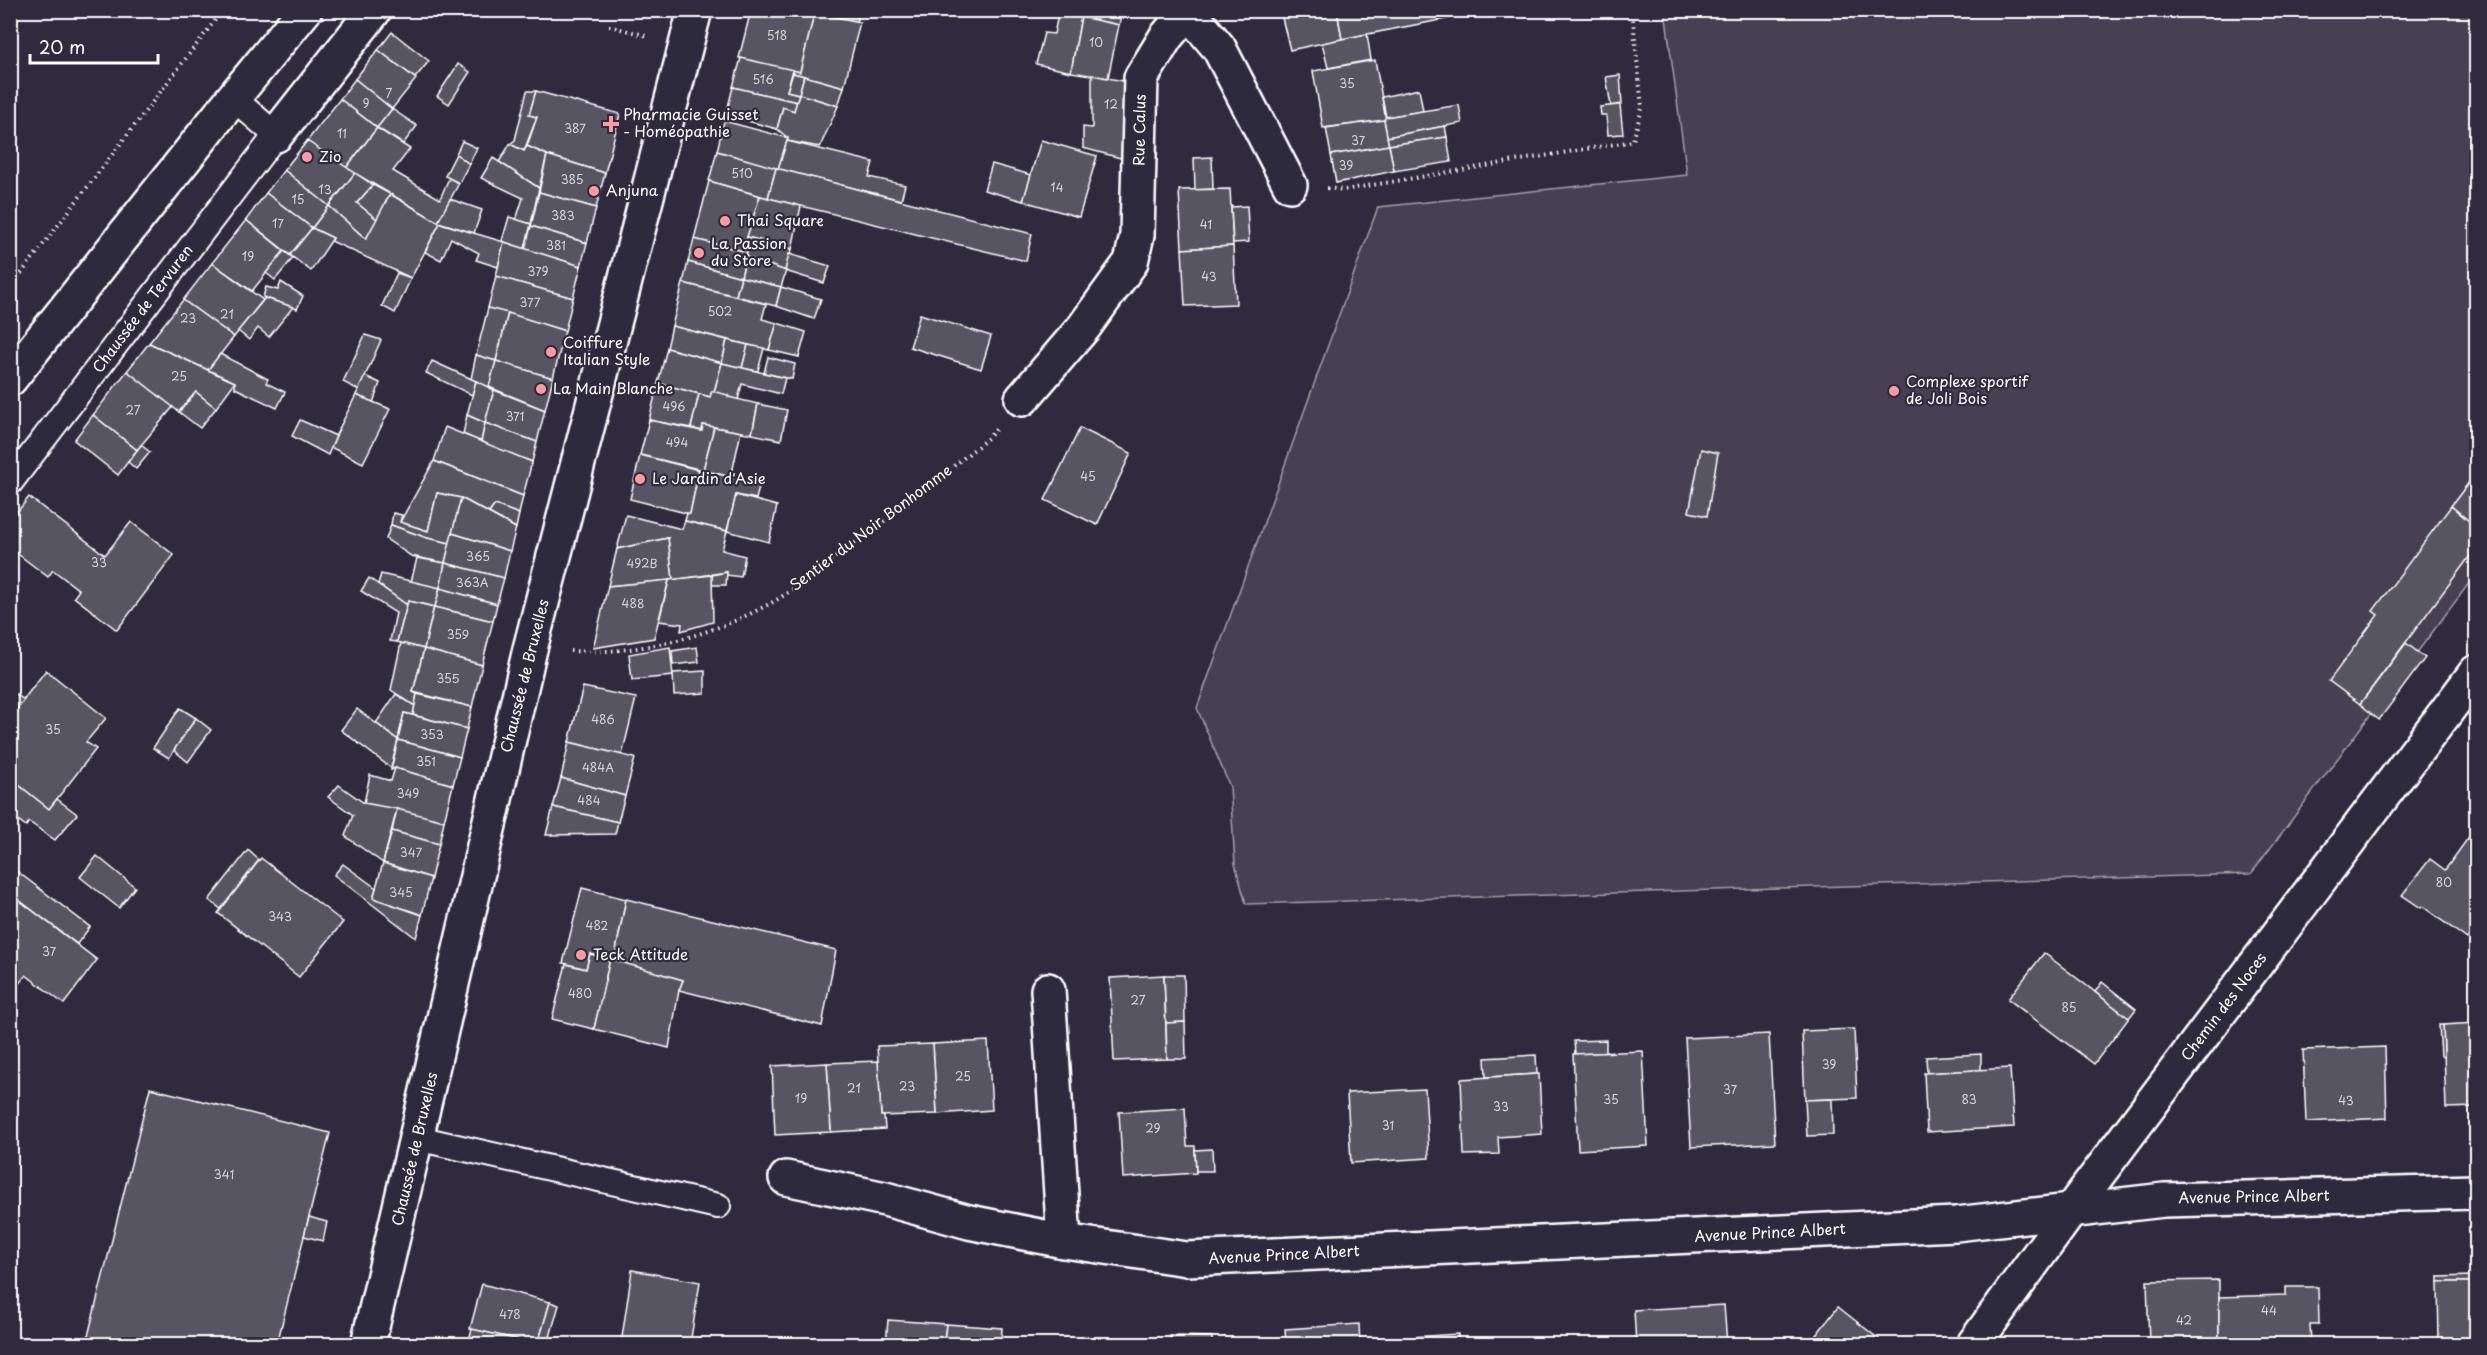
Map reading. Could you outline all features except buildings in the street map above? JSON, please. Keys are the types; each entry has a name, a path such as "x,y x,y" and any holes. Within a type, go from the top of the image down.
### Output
{"street":[{"path":"10,380 305,10"},
{"name":"Chaussée de Bruxelles","path":"368,1344 530,649 695,10"},
{"name":"Rue Calus","path":"1022,399 1084,327 1131,262 1137,235 1141,78 1166,37 1187,11 1219,48 1290,185"},
{"name":"Chaussée de Tervuren","path":"276,135 373,12"},
{"name":"Chemin des Noces","path":"1974,1344 2071,1210 2476,672"},
{"path":"1048,990 1064,1241"},
{"name":"Avenue Prince Albert","path":"786,1178 885,1199 969,1222 1064,1241 1187,1259 1956,1224 2164,1200 2476,1192"}],"lane":[{"path":"233,98 276,135"},
{"name":"Chaussée de Tervuren","path":"10,483 276,135"},
{"path":"417,1138 718,1206"}],"path":[{"path":"10,288 223,10"},
{"path":"1290,185 1344,190 1633,141 1642,108 1632,10"},
{"name":"Sentier du Noir Bonhomme","path":"530,649 598,653 656,645 708,630 771,603 842,553 934,482 988,438 1022,399"}],"shaded area":[{"name":"Complexe sportif de Joli Bois","path":"1665,11 2476,11 2476,574 2251,874 1246,904 1235,864 1230,787 1197,708 1378,207 1687,175"}],"place":[{"name":"Pharmacie Guisset - Homéopathie","path":"611,124"},
{"name":"Zio","path":"307,157"},
{"name":"Anjuna","path":"594,191"},
{"name":"Thai Square","path":"725,221"},
{"name":"La Passion du Store","path":"699,253"},
{"name":"Coiffure Italian Style","path":"551,352"},
{"name":"La Main Blanche","path":"541,389"},
{"name":"Complexe sportif de Joli Bois","path":"1894,391"},
{"name":"Le Jardin d'Asie","path":"640,479"},
{"name":"Teck Attitude","path":"581,955"}]}
